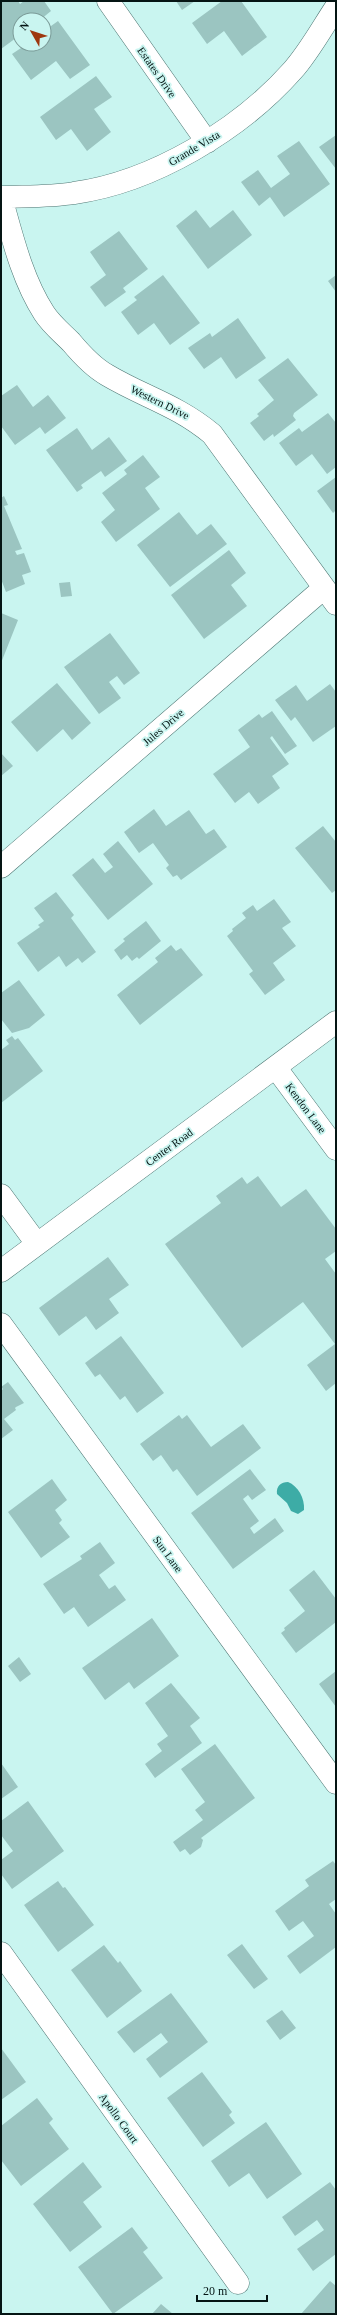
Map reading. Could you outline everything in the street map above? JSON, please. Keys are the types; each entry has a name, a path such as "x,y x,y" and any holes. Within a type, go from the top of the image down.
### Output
{"street":[{"name":"Estates Drive","path":"108,1 207,142"},
{"name":"Grande Vista","path":"1,197 74,193 136,177 172,162 207,142 255,106 293,70 336,7"},
{"name":"Western Drive","path":"1,197 25,275 44,314 79,352 104,374 134,390 171,405 193,418 212,434 330,596"},
{"name":"Jules Drive","path":"1,868 330,596"},
{"name":"Center Road","path":"1,1271 336,1022"},
{"name":"Kendon Lane","path":"276,1068 336,1149"},
{"path":"1,1195 37,1244"},
{"name":"Sun Lane","path":"1,1324 336,1783"},
{"name":"Apollo Court","path":"1,1953 238,2283"}],"water":[{"path":"288,1482 298,1489 302,1497 304,1510 298,1514 291,1511 287,1503 277,1494 277,1489 280,1485"}],"building":[{"path":"1,1 18,1 20,4 24,1 44,1 51,11 50,12 12,12 12,41 1,49"},
{"path":"176,1 195,1 182,10"},
{"path":"222,1 241,1 267,37 242,56 224,31 207,44 192,23"},
{"path":"58,21 90,65 70,79 56,61 31,80 12,54 15,52 52,52 52,25"},
{"path":"96,76 112,97 94,109 111,132 87,151 71,129 56,140 40,117"},
{"path":"336,135 336,169 319,147"},
{"path":"299,141 330,184 284,217 270,197 259,206 241,182 258,170 271,188 290,174 277,156"},
{"path":"196,210 210,228 233,210 252,235 208,269 176,226"},
{"path":"119,231 148,269 123,288 126,292 105,307 90,287 106,275 90,252"},
{"path":"163,275 200,323 170,345 154,323 138,335 121,312 137,300 134,297"},
{"path":"336,275 336,292 328,281"},
{"path":"238,318 266,358 236,379 221,357 204,369 188,348 210,333 212,337"},
{"path":"288,358 318,395 294,413 293,416 296,420 274,437 273,434 264,441 250,423 259,416 257,414 274,400 258,380"},
{"path":"17,385 33,407 48,395 66,418 45,434 40,427 15,445 1,426 1,396"},
{"path":"328,413 336,423 336,467 327,474 312,454 296,466 279,443 299,428 302,432"},
{"path":"77,428 92,450 109,437 127,461 105,477 101,471 81,485 83,488 77,492 46,450"},
{"path":"143,455 160,477 145,488 160,509 116,542 101,522 115,510 102,493 127,474 124,470"},
{"path":"336,477 336,510 333,513 317,491"},
{"path":"4,496 8,505 4,506 22,549 15,551 17,555 24,553 31,572 22,575 25,584 6,592 1,579 1,498"},
{"path":"179,512 197,535 211,524 227,544 170,587 137,545"},
{"path":"229,550 246,573 231,585 247,606 204,639 171,595"},
{"path":"70,582 72,596 61,597 59,583"},
{"path":"1,613 18,620 1,663"},
{"path":"110,633 140,673 124,685 117,676 109,682 121,698 99,714 64,667"},
{"path":"57,683 91,723 72,740 63,729 37,752 11,722"},
{"path":"330,684 336,692 336,726 313,742 295,717 291,721 275,700 296,685 307,701"},
{"path":"272,711 297,746 285,754 272,736 270,738 289,764 272,776 280,788 258,804 249,792 235,803 213,774 250,747 238,730 259,714 262,718"},
{"path":"1,753 13,766 1,776"},
{"path":"154,809 166,826 189,810 206,834 214,829 227,847 181,880 177,875 173,877 166,868 169,865 153,843 139,853 124,832"},
{"path":"323,826 336,842 336,890 332,893 295,848"},
{"path":"118,841 153,884 108,920 72,875 93,858 105,873 113,867 103,854"},
{"path":"56,892 74,915 71,918 96,952 82,963 78,958 66,967 59,956 38,972 17,943 40,927 38,925 44,921 34,908"},
{"path":"274,899 291,922 282,928 296,946 273,963 285,980 265,995 249,974 253,971 227,936 233,931 232,929 246,918 242,913 253,905 257,911"},
{"path":"146,921 161,941 139,959 137,957 132,961 127,955 121,960 114,950 125,941 123,939"},
{"path":"171,945 176,951 181,948 203,975 140,1025 117,995 158,962 155,958"},
{"path":"19,980 45,1015 29,1028 12,1033 1,1019 1,993"},
{"path":"12,1036 15,1040 18,1038 43,1071 1,1103 1,1050 9,1044 6,1040"},
{"path":"258,1176 281,1207 306,1189 336,1229 336,1251 325,1259 336,1274 336,1383 326,1391 307,1365 335,1344 303,1302 242,1348 165,1244 221,1203 216,1196 242,1177 247,1184"},
{"path":"108,1257 129,1285 109,1299 119,1313 96,1330 86,1316 59,1336 39,1308"},
{"path":"121,1336 164,1393 137,1413 125,1396 120,1400 100,1374 95,1377 85,1363"},
{"path":"8,1382 24,1403 16,1407 16,1410 4,1419 13,1430 1,1439 1,1391 3,1389 1,1387"},
{"path":"179,1415 182,1419 187,1415 211,1447 243,1424 261,1448 197,1496 177,1469 173,1472 161,1455 153,1461 140,1444"},
{"path":"250,1469 266,1490 252,1500 248,1495 243,1499 259,1521 250,1528 254,1534 275,1518 284,1531 233,1569 191,1513"},
{"path":"52,1479 67,1500 55,1510 62,1520 59,1523 70,1537 41,1558 8,1512"},
{"path":"100,1542 115,1563 99,1575 109,1589 115,1585 126,1600 88,1627 74,1607 64,1614 43,1584 82,1559 80,1556"},
{"path":"314,1570 336,1599 336,1622 296,1653 281,1633 285,1630 284,1628 305,1611 289,1590"},
{"path":"152,1618 179,1656 134,1689 129,1682 105,1700 82,1668"},
{"path":"19,1657 31,1674 20,1682 8,1666"},
{"path":"336,1671 336,1707 319,1684"},
{"path":"171,1683 200,1718 190,1726 202,1743 155,1778 145,1764 162,1751 157,1744 168,1736 145,1703"},
{"path":"215,1744 255,1798 201,1838 203,1840 201,1847 190,1855 185,1849 180,1852 173,1842 203,1820 195,1810 205,1802 181,1769"},
{"path":"1,1763 18,1787 1,1799"},
{"path":"28,1801 64,1851 12,1889 1,1874 1,1860 13,1851 1,1835 1,1821"},
{"path":"333,1861 336,1865 336,1899 329,1904 336,1914 336,1947 300,1974 287,1956 314,1936 303,1921 289,1931 275,1911 309,1886 305,1880"},
{"path":"58,1881 63,1888 65,1887 94,1925 58,1952 24,1905"},
{"path":"242,1944 268,1979 254,1989 227,1955"},
{"path":"104,1945 118,1963 120,1961 142,1991 107,2018 71,1970"},
{"path":"171,1993 208,2042 160,2078 146,2059 168,2042 161,2033 134,2053 117,2032"},
{"path":"282,2010 296,2028 280,2040 266,2021"},
{"path":"1,2048 26,2082 1,2100"},
{"path":"202,2072 232,2112 229,2115 235,2123 203,2147 167,2098"},
{"path":"37,2098 53,2119 49,2123 69,2149 21,2186 1,2160 1,2126"},
{"path":"266,2122 302,2174 267,2199 249,2173 229,2187 211,2161"},
{"path":"83,2162 102,2187 83,2202 102,2227 70,2252 33,2204"},
{"path":"330,2182 336,2190 336,2254 313,2271 297,2249 324,2230 317,2220 295,2236 282,2217"},
{"path":"132,2227 148,2248 143,2252 163,2278 113,2314 78,2267"},
{"path":"330,2281 336,2286 336,2314 301,2314"},
{"path":"161,2304 173,2314 152,2314"}]}
